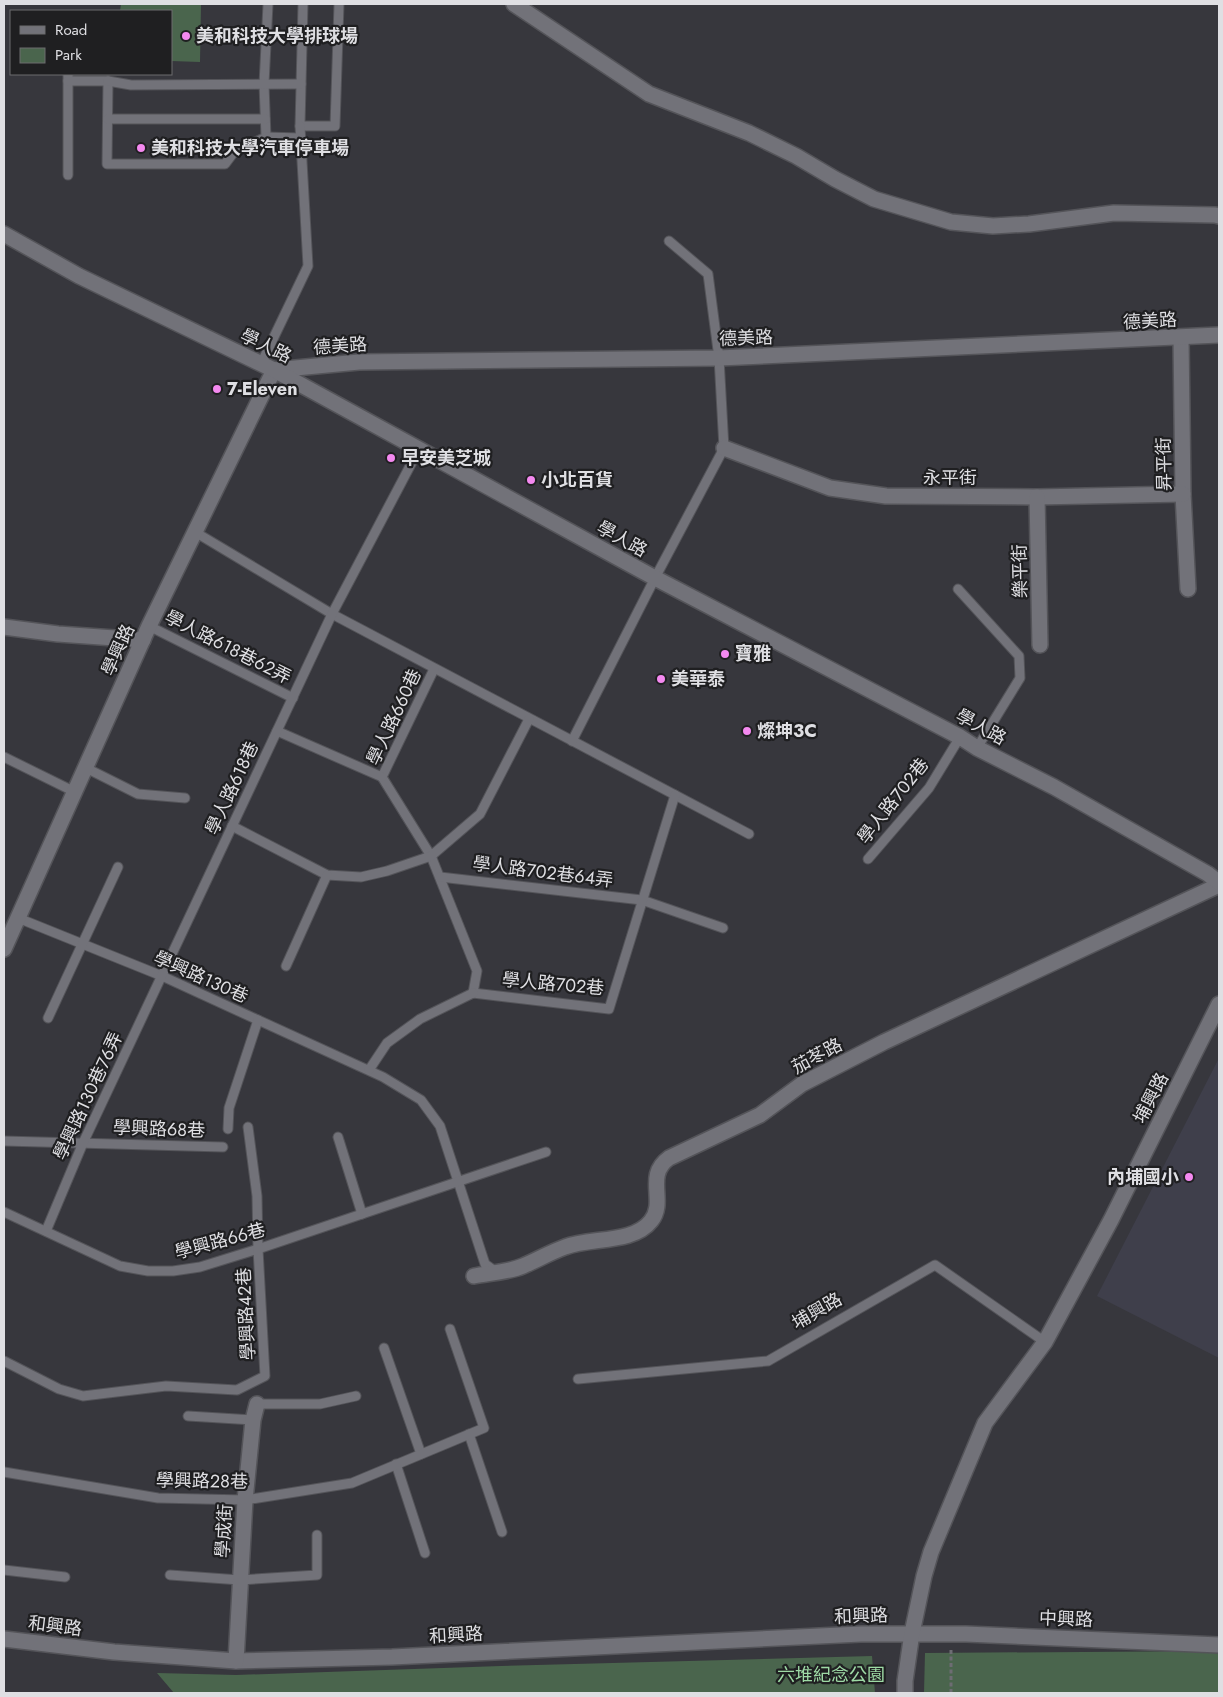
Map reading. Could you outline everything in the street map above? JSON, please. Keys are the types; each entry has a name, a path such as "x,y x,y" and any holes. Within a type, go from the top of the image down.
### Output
{"street":[{"path":"514,4 649,94 749,133 796,156 874,199 951,222 993,226 1114,213 1219,216"},
{"name":"學人路","path":"4,234 79,276 267,367 655,578 1054,787 1208,874 1219,884"},
{"name":"德美路","path":"267,367 360,362 719,358 1219,336"},
{"name":"昇平街","path":"1181,338 1183,494 1188,589"},
{"name":"學興路","path":"4,949 146,633 195,532 267,367"},
{"name":"永平街","path":"724,448 830,488 886,496 1037,497 1183,494"},
{"name":"樂平街","path":"1037,497 1040,645"},
{"path":"4,627 58,634 146,633"},
{"name":"茄苳路","path":"474,1276 521,1267 566,1246 638,1232 652,1220 657,1208 656,1176 660,1164 668,1158 760,1115 802,1084 884,1042 1219,884"},
{"name":"埔興路","path":"905,1693 912,1633 931,1552 985,1423 1045,1342 1111,1220 1219,1004"},
{"name":"學成街","path":"236,1661 245,1500 253,1420 257,1404"},
{"name":"中興路","path":"912,1633 1219,1644"},
{"name":"和興路","path":"4,1639 114,1652 236,1661 392,1657 912,1633"}],"lane":[{"path":"266,137 264,84 268,4"},
{"path":"267,367 308,266 300,126 303,4"},
{"path":"300,126 335,126 339,4"},
{"path":"68,175 68,77 131,85 301,84"},
{"path":"108,81 107,164 226,164 234,152 266,137 301,138"},
{"path":"108,119 266,118"},
{"path":"572,741 724,448 719,358 708,274 669,241"},
{"name":"學人路618巷","path":"162,976 332,614 419,449"},
{"path":"195,532 332,614"},
{"path":"958,589 1019,656 1020,678 977,748"},
{"name":"學人路660巷","path":"332,614 749,834"},
{"name":"學人路618巷62弄","path":"146,633 293,698"},
{"name":"學人路660巷","path":"434,668 382,777 431,856 440,876 477,971 473,993"},
{"path":"232,826 327,875 361,877 387,872 431,856 480,814 529,719"},
{"path":"277,731 382,777"},
{"name":"學人路702巷","path":"868,860 929,788 960,737"},
{"path":"4,757 75,792"},
{"path":"86,768 138,794 185,798"},
{"name":"學人路702巷","path":"473,993 609,1008 675,795"},
{"path":"48,1018 118,867"},
{"path":"286,966 327,875"},
{"name":"學人路702巷64弄","path":"440,876 642,900"},
{"path":"642,900 723,928"},
{"name":"學興路130巷","path":"18,918 162,976 369,1070 421,1100 440,1126 485,1264 496,1272"},
{"name":"學興路130巷76弄","path":"46,1231 83,1143 162,976"},
{"path":"369,1070 386,1043 420,1019 473,993"},
{"path":"228,1129 229,1108 258,1020"},
{"name":"學興路42巷","path":"4,1361 59,1388 83,1396 166,1386 237,1390 266,1376 258,1249 257,1196 248,1127"},
{"path":"338,1138 362,1214"},
{"name":"學興路68巷","path":"4,1141 224,1147"},
{"name":"學興路66巷","path":"4,1212 120,1266 173,1271 200,1267 258,1249 546,1152"},
{"name":"埔興路","path":"578,1379 768,1361 935,1265 1045,1342"},
{"name":"學興路28巷","path":"4,1472 158,1498 245,1500 352,1483 484,1428 450,1329"},
{"path":"384,1348 421,1454"},
{"path":"257,1404 320,1404 356,1396"},
{"path":"188,1416 253,1420"},
{"path":"468,1434 502,1532"},
{"path":"396,1464 425,1553"},
{"path":"170,1575 240,1580 317,1575 316,1535"},
{"path":"4,1570 66,1577"}],"path":[{"path":"951,1649 951,1693"}],"shaded area":[{"name":"內埔國小","path":"1219,1058 1219,1358 1097,1296"}],"green space":[{"name":"美和科技大學排球場","path":"121,4 201,4 200,62 172,61 172,10 120,10"},
{"name":"六堆紀念公園","path":"1219,1651 1219,1693 924,1693 925,1653"},
{"name":"六堆紀念公園","path":"872,1656 875,1693 174,1693 157,1673 236,1675"}],"place":[{"name":"美和科技大學排球場","path":"186,36"},
{"name":"美和科技大學汽車停車場","path":"141,148"},
{"name":"7-Eleven","path":"217,389"},
{"name":"早安美芝城","path":"391,458"},
{"name":"小北百貨","path":"531,480"},
{"name":"寶雅","path":"725,654"},
{"name":"美華泰","path":"661,679"},
{"name":"燦坤3C","path":"747,731"},
{"name":"內埔國小","path":"1189,1177"}]}
